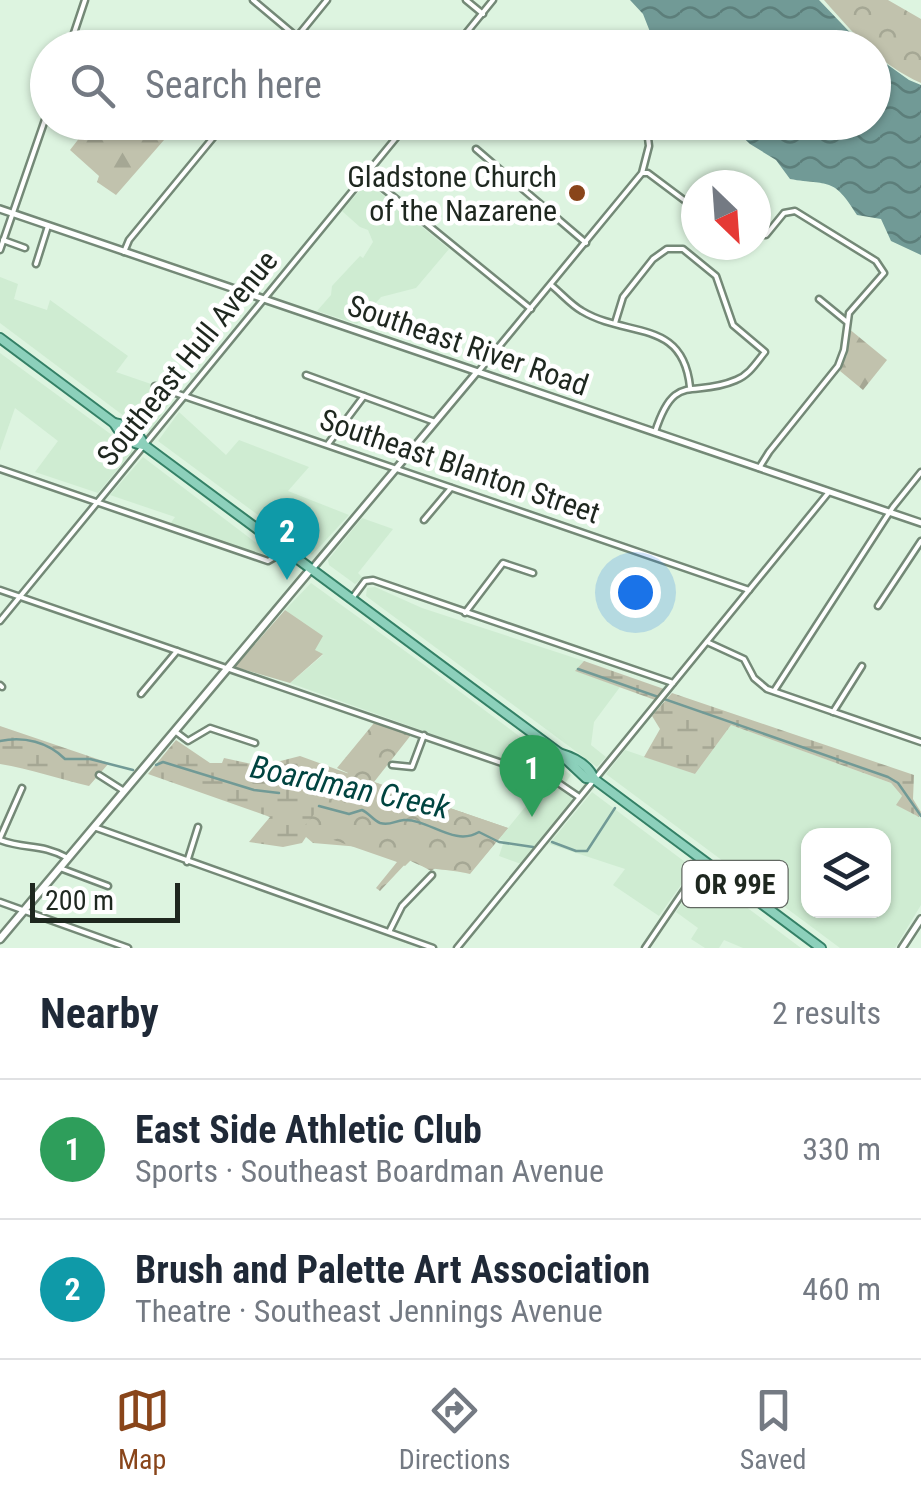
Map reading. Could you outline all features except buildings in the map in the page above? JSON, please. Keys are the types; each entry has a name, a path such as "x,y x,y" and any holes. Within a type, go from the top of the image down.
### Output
{"main road":[{"name":"OR 99E","path":"0,338 114,423 141,437 144,445 558,752 586,778 594,779 821,948"},
{"path":"0,939 312,569"}],"street":[{"path":"75,30 85,0"},
{"path":"253,0 289,30"},
{"path":"303,30 327,0"},
{"path":"466,0 483,14"},
{"path":"469,30 493,0"},
{"path":"0,250 38,140"},
{"path":"124,252 129,240 211,140"},
{"name":"Southeast Hull Avenue","path":"0,621 394,140"},
{"path":"312,569 642,173 649,140"},
{"path":"476,149 586,243"},
{"path":"642,173 681,198"},
{"path":"366,175 531,309"},
{"name":"Southeast River Road","path":"0,210 921,524"},
{"path":"759,468 838,366 844,350 846,322 884,273 876,260 795,211 784,214 771,229"},
{"path":"36,264 48,226"},
{"path":"3,240 25,248"},
{"path":"616,323 627,290 653,259 666,249 683,250 716,276 733,325 765,352 749,372 733,382 690,387 672,398 661,413 655,432"},
{"path":"551,285 580,310 673,344 684,356 690,387"},
{"path":"819,299 846,322"},
{"path":"306,376 435,422"},
{"name":"Southeast Blanton Street","path":"155,386 750,590"},
{"path":"328,444 364,396"},
{"path":"0,469 268,561 275,557"},
{"path":"774,692 921,472"},
{"path":"424,520 452,488"},
{"path":"457,948 828,492"},
{"path":"878,606 921,541"},
{"path":"465,612 503,563 533,573"},
{"path":"352,599 362,584 370,580 673,683"},
{"path":"0,590 564,785 579,797"},
{"path":"707,642 744,659 760,685 774,692 921,742"},
{"path":"141,694 176,651"},
{"path":"833,712 862,666"},
{"path":"175,731 188,741 210,728 255,743"},
{"path":"392,764 404,769 412,767 424,736"},
{"path":"99,775 124,791"},
{"path":"22,788 0,839 20,846 43,846 68,858"},
{"path":"94,827 434,948"},
{"path":"186,862 198,827"},
{"path":"644,948 704,861"},
{"path":"60,868 108,886"},
{"path":"390,931 402,906 432,875"},
{"path":"0,902 128,948"},
{"path":"902,948 921,919"}],"shaded area":[{"path":"367,182 449,249 416,288 381,297 357,324 317,311 331,295 332,286 360,256 363,258 373,242 368,230 342,211"},
{"path":"0,277 18,284 14,299 47,310 50,300 128,356 116,372 151,384 153,391 173,398 151,430 144,431 0,323"},
{"path":"0,353 131,449 98,493 35,472 58,441 15,408 0,451"},
{"path":"179,412 226,455 239,440 309,467 288,491 349,515 312,555 158,441"},
{"path":"143,457 272,555 270,558 170,524 175,517 110,495"},
{"path":"362,518 393,529 358,573 363,578 355,584 329,565 328,560"},
{"path":"311,583 571,775 566,782 290,683 323,655 314,650 285,610"},
{"path":"375,587 422,608 584,661 576,671 620,687 594,722 591,745 606,757 597,767 366,596 367,588"},
{"path":"731,725 891,783 902,796 897,805 921,818 921,905 895,948 840,948 606,774 625,750 695,774"},
{"path":"544,784 563,790 571,795 572,801 521,864 499,856 504,841 499,839"},
{"path":"592,792 693,868 659,916 613,885 625,869 549,844"},
{"path":"702,874 801,948 743,948 724,940 719,948 705,948 691,939 698,928 676,912"}],"green space":[{"path":"824,0 888,0 921,19 921,83 891,66 891,30 852,30"},
{"path":"78,140 164,140 116,195 97,182 99,176 70,150"},
{"path":"848,328 887,360 863,390 840,371 847,355"},
{"path":"285,610 323,636 315,650 323,654 290,683 235,667"},
{"path":"584,661 664,689 655,700 575,671"},
{"path":"672,693 914,775 913,799 921,812 919,817 896,805 902,796 891,783 731,725 695,774 644,757 660,729 652,716"},
{"path":"374,723 411,735 374,782 508,828 470,874 409,860 380,891 376,888 397,862 302,829 348,773 337,768"},
{"path":"0,726 109,763 89,786 0,764"},
{"path":"176,740 210,763 222,763 224,758 261,766 300,756 366,780 376,778 374,782 508,828 475,867 437,867 431,871 411,860 405,866 372,848 313,843 306,837 302,843 283,847 249,842 270,817 148,774"}],"water":[{"path":"630,0 819,0 848,30 649,30 643,14"},
{"path":"891,67 921,85 921,255 891,241 881,219 857,215 836,188 790,179 776,160 746,140 891,140"}],"waterway":[{"path":"578,669 888,777 898,783 921,816"},
{"path":"0,741 35,742 65,759 90,759 133,770"},
{"name":"Boardman Creek","path":"156,765 163,762 254,790 279,793"},
{"name":"Boardman Creek","path":"319,806 349,814 362,810 383,824 413,821 451,835 470,836 479,832 499,842 533,847"},
{"name":"Boardman Creek","path":"552,842 587,851 615,808"}],"place":[{"name":"Gladstone Church of the Nazarene","path":"577,193"},
{"name":"Brush and Palette Art Association","path":"287,580"},
{"name":"East Side Athletic Club","path":"532,817"}]}
